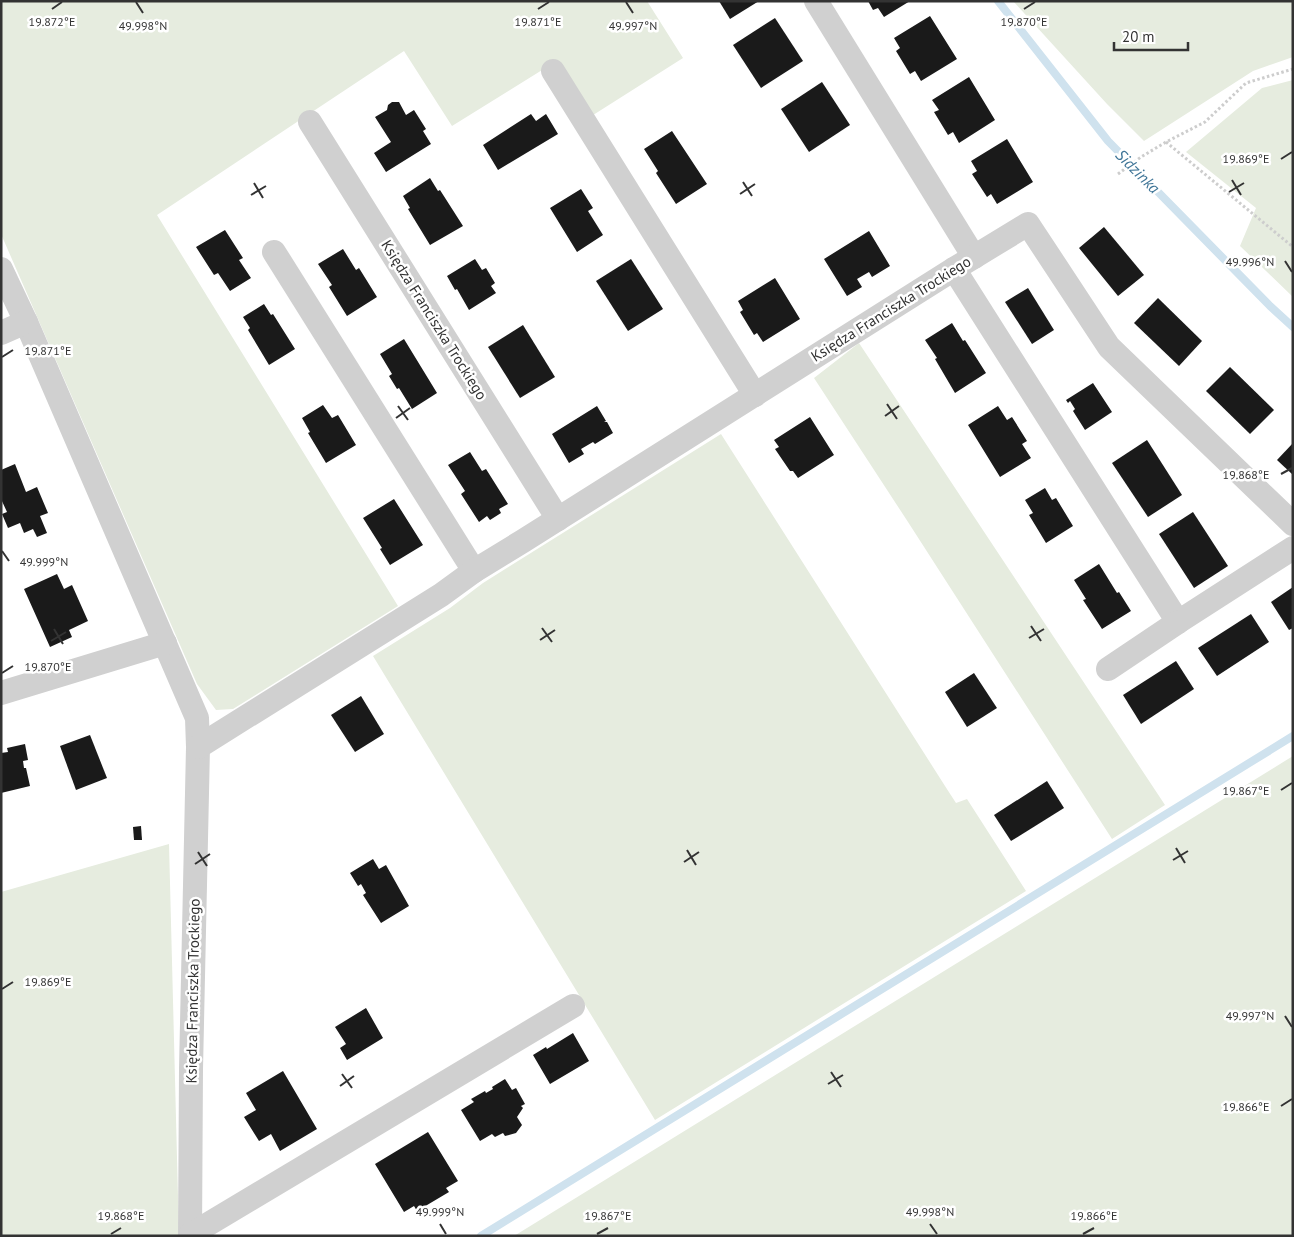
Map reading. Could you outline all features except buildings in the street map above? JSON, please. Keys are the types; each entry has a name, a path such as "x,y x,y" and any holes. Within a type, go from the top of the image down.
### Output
{"street":[{"path":"816,1 964,263 1178,622"},
{"path":"553,72 755,394"},
{"name":"Księdza Franciszka Trockiego","path":"310,122 558,519"},
{"name":"Księdza Franciszka Trockiego","path":"198,747 441,595 474,571 1028,224 1109,347 1293,524"},
{"path":"274,252 474,571"},
{"name":"Księdza Franciszka Trockiego","path":"1,269 26,322 196,718 198,747 191,1069 190,1235"},
{"path":"1,333 26,322"},
{"path":"1108,669 1293,548"},
{"path":"1,693 165,643"},
{"name":"Księdza Franciszka Trockiego","path":"190,1235 573,1006"}],"path":[{"path":"1118,174 1166,142 1205,122 1246,83 1293,69"},
{"path":"1166,142 1293,247"}],"shaded area":[{"path":"1,1 647,1 683,58 590,117 555,62 452,126 404,51 157,215 398,606 233,709 216,710 197,684 1,234"},
{"path":"1013,1 1293,1 1293,57 1253,71 1144,141 1107,104"},
{"path":"1293,80 1293,297 1240,246 1256,208 1186,152 1262,88"},
{"path":"859,343 1165,805 1112,839 814,378"},
{"path":"721,434 956,803 967,799 1026,891 655,1120 373,656 450,608 483,583"},
{"path":"1293,756 1293,1236 514,1236"},
{"path":"169,844 179,1236 1,1236 1,892"}],"waterway":[{"name":"Sidzinka","path":"998,1 1108,141 1293,327"},
{"path":"481,1236 1293,736"}]}
